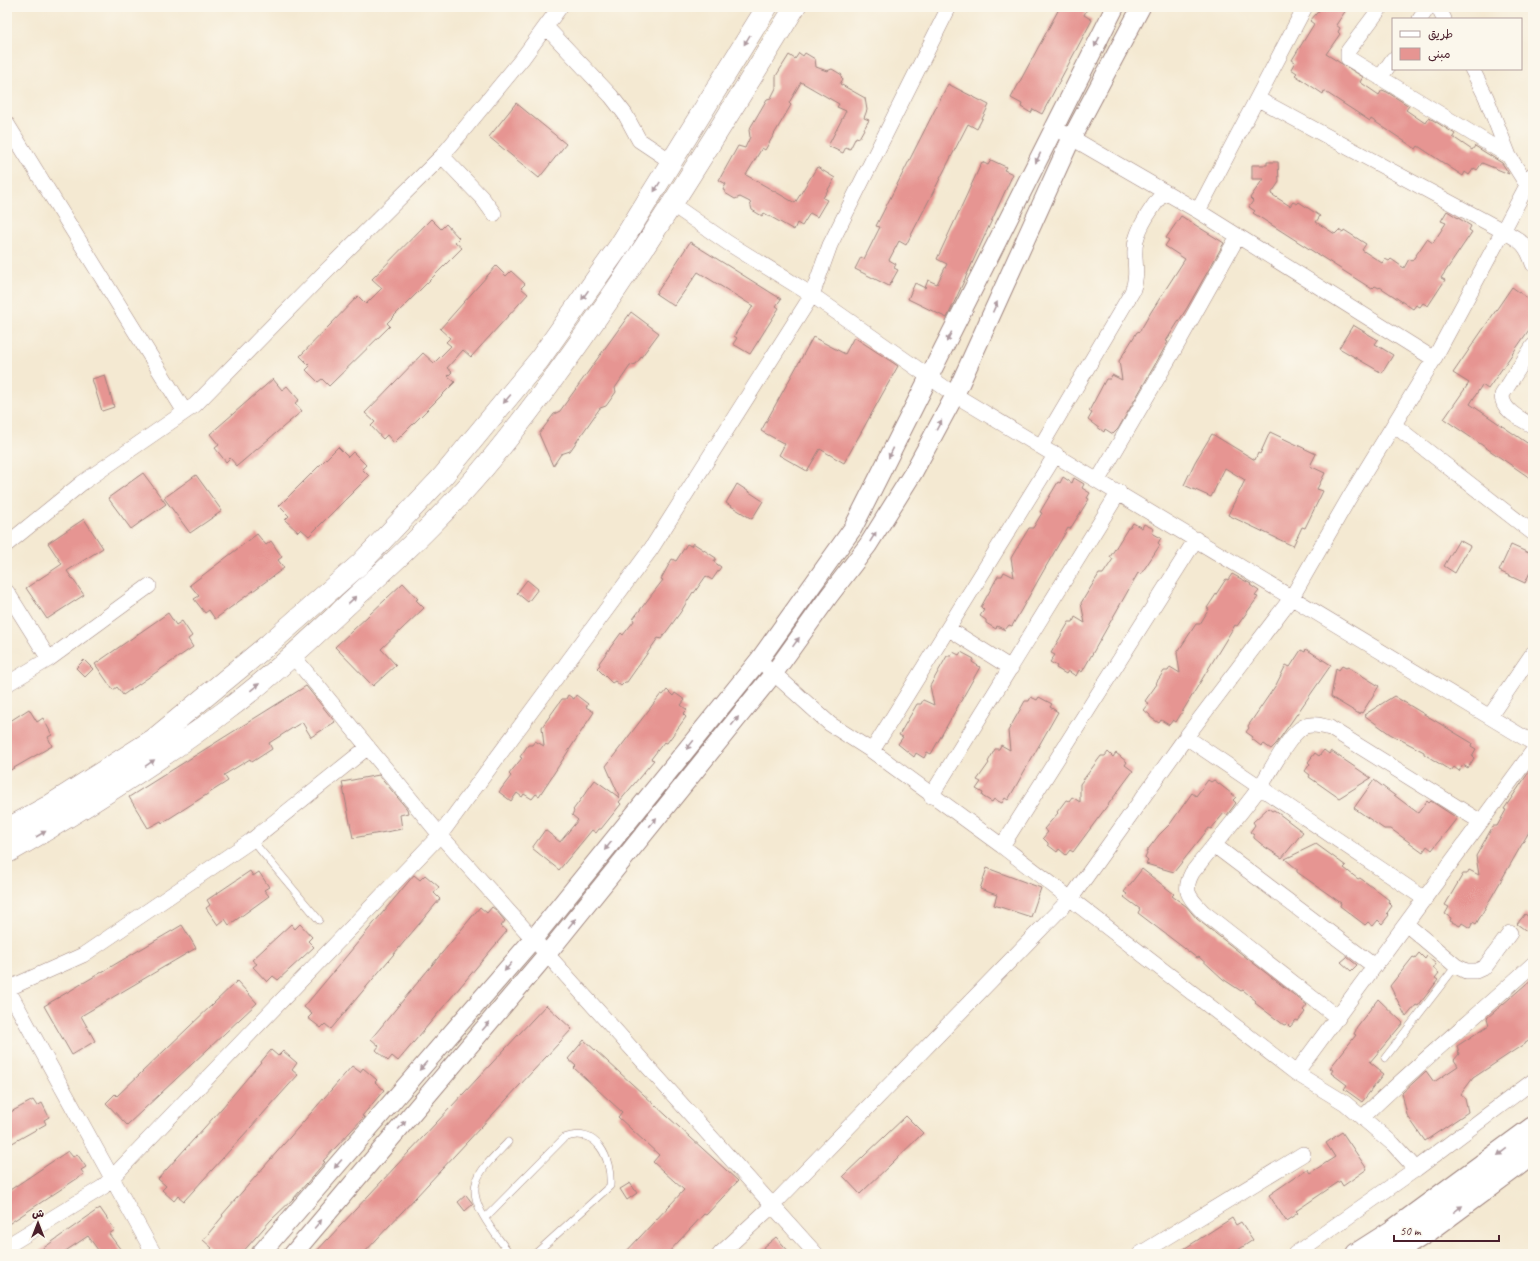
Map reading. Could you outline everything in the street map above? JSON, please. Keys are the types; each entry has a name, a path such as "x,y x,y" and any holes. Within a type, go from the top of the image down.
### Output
{"highway":[{"path":"1357,1254 1393,1231 1533,1128"},
{"path":"1391,1254 1435,1225 1533,1153"}],"main road":[{"path":"7,829 47,807 154,739 269,644 354,569 443,476 539,360 620,245 767,7"},
{"path":"7,853 94,802 225,712 293,656 429,529 493,458 573,351 673,205 795,7"},
{"path":"555,338 573,351"}],"street":[{"path":"7,544 82,484 195,404 442,156 522,59 560,7"},
{"path":"7,1246 103,1187 440,835 651,549 812,295 830,245 949,7"},
{"path":"260,1254 534,938 759,660 853,528 1053,127 1115,7"},
{"path":"293,1254 547,954 774,673 829,596 868,545 913,473 955,395 1071,139 1141,7"},
{"path":"1198,211 1258,100 1305,7"},
{"path":"720,1254 772,1206 1071,898 1186,737 1292,597 1349,498 1434,359 1503,231 1530,180 1509,156 1351,60 1347,54 1381,7"},
{"path":"1421,18 1428,7"},
{"path":"1438,7 1444,18"},
{"path":"546,27 611,96 624,114 639,140 672,162"},
{"path":"1380,78 1392,60"},
{"path":"1472,70 1486,97 1509,156"},
{"path":"1258,100 1518,238 1524,245 1533,264"},
{"path":"7,124 185,412"},
{"path":"1053,127 1071,139 1198,211 1434,359"},
{"path":"442,156 483,199 494,214"},
{"path":"1041,446 1132,292 1136,280 1136,242 1138,235 1148,214 1164,191"},
{"path":"673,205 728,243 812,295 928,378 955,395 1056,454 1533,743"},
{"path":"1098,480 1178,344 1238,236"},
{"path":"1531,420 1508,411 1502,400 1502,395 1533,346"},
{"path":"1394,425 1533,533"},
{"path":"872,751 949,629 1056,454"},
{"path":"931,796 1119,492"},
{"path":"1002,846 1196,539"},
{"path":"7,684 49,659 149,586"},
{"path":"7,592 49,659"},
{"path":"949,629 1011,668"},
{"path":"1490,716 1533,653"},
{"path":"293,656 440,835 816,1254"},
{"path":"759,660 830,724 872,751 931,796 1002,846 1296,1073 1345,1103 1393,1144 1416,1169"},
{"path":"1338,1018 1203,912 1190,898 1187,882 1192,873 1259,787 1291,739 1301,728 1318,725 1330,728 1352,740 1481,822"},
{"path":"1186,737 1425,899"},
{"path":"154,1254 7,988 83,955 252,840 368,747"},
{"path":"1296,1073 1533,752"},
{"path":"1214,845 1374,966"},
{"path":"1406,924 1456,966 1466,971 1476,971 1485,967 1510,933"},
{"path":"1362,1118 1394,1086 1490,1004 1533,964"},
{"path":"1295,1254 1416,1169 1533,1081"},
{"path":"1140,1254 1303,1154"}],"lane":[{"path":"252,840 319,920"},
{"path":"1385,1058 1456,966"},
{"path":"485,1218 564,1138 573,1134 584,1135 596,1142 607,1158 611,1173 610,1186 535,1254"},
{"path":"508,1142 481,1173 476,1182 474,1192 476,1202 485,1218 510,1254"}],"building":[{"path":"1060,7 1088,7 1084,15 1092,20 1042,114 1033,109 1031,113 1021,107 1022,104 1011,98"},
{"path":"1322,7 1348,7 1336,25 1340,28 1338,32 1340,34 1326,54 1363,77 1360,82 1379,95 1382,90 1387,92 1409,106 1406,110 1425,123 1428,118 1433,120 1455,134 1453,137 1472,150 1475,146 1502,163 1509,174 1482,163 1477,170 1474,168 1469,175 1465,172 1463,176 1418,146 1416,149 1371,119 1370,121 1324,91 1323,94 1295,75 1297,73 1291,69 1295,62 1292,60 1314,24 1310,21"},
{"path":"799,53 803,56 805,53 815,59 816,67 827,71 832,69 842,75 841,77 843,79 840,84 865,98 867,110 864,118 869,120 859,138 856,137 850,149 846,147 843,153 828,146 846,111 837,107 839,104 801,82 789,103 791,105 765,150 762,148 746,175 795,203 817,167 835,178 823,198 827,200 817,217 810,213 802,226 797,223 794,230 764,213 762,216 752,210 750,202 740,197 735,199 725,193 723,190 726,184 719,180 738,146 745,148 750,137 749,130 767,99 771,98 776,88 776,76 789,55 795,59"},
{"path":"948,84 989,105 977,129 968,124 906,245 899,241 889,260 896,264 894,268 898,270 889,286 855,269 861,257 864,259 880,227 876,226"},
{"path":"516,103 566,144 539,178 489,137"},
{"path":"991,160 1006,167 1004,170 1013,174 947,318 908,299 915,283 925,288 928,280 937,284 947,264 937,259 982,162 988,165"},
{"path":"1267,162 1278,162 1279,182 1271,194 1290,206 1293,202 1297,204 1299,202 1320,216 1316,222 1335,234 1339,230 1343,233 1344,230 1366,244 1362,250 1382,263 1385,259 1389,261 1391,259 1404,268 1409,259 1412,261 1427,239 1433,243 1446,223 1441,221 1447,211 1471,226 1469,230 1472,232 1441,278 1445,280 1428,306 1423,303 1420,307 1416,305 1413,309 1380,287 1375,286 1372,289 1253,213 1255,211 1249,207 1253,201 1250,198 1263,179 1252,179 1252,165 1267,165"},
{"path":"1181,216 1224,243 1187,308 1166,341 1168,342 1118,429 1113,434 1105,429 1104,432 1088,420 1092,413 1089,411 1106,379 1110,379 1112,375 1122,380 1119,361 1137,332 1140,331 1185,259 1165,246 1169,240 1166,238"},
{"path":"431,219 441,229 446,224 459,238 455,242 462,248 387,323 390,326 329,386 322,379 318,382 306,370 310,366 300,356 358,296 366,304 382,288 372,279"},
{"path":"690,242 781,299 776,306 779,308 750,354 733,344 737,338 734,336 753,306 698,272 674,306 656,294"},
{"path":"496,266 506,276 511,271 525,284 521,288 528,294 471,357 463,350 447,368 452,372 448,376 455,382 394,443 387,435 383,439 371,426 375,422 365,413 423,353 434,363 451,346 446,342 450,338 440,329"},
{"path":"1512,287 1533,302 1533,324 1488,389 1482,385 1470,404 1533,447 1533,480 1444,419 1469,383 1453,373"},
{"path":"631,312 659,333 636,364 630,366 615,388 616,392 606,406 600,408 570,451 561,454 553,466 539,434 554,414 560,411"},
{"path":"1353,325 1378,340 1375,344 1393,355 1382,373 1339,348"},
{"path":"813,337 845,354 854,337 898,366 844,463 820,449 807,471 779,455 785,444 761,431"},
{"path":"105,375 114,407 102,411 92,379"},
{"path":"273,379 282,390 287,386 299,400 295,403 302,411 237,466 230,458 226,462 215,448 219,445 210,434"},
{"path":"1270,432 1316,454 1310,466 1325,473 1317,489 1323,491 1305,528 1302,527 1293,546 1228,515 1245,480 1225,468 1211,497 1184,485 1195,462 1212,434 1255,460 1258,453 1260,454"},
{"path":"338,447 348,457 353,452 366,465 362,469 369,476 309,536 301,529 298,532 285,520 289,516 279,506"},
{"path":"143,473 166,504 131,529 108,498"},
{"path":"196,475 222,511 190,533 164,498"},
{"path":"1063,477 1072,483 1074,478 1084,484 1082,488 1090,493 1087,498 1089,499 1070,529 1068,528 1012,626 1009,625 1005,630 997,626 996,629 986,623 986,620 980,616 984,610 981,607 998,576 1002,576 1004,572 1014,577 1011,558 1029,528 1033,528 1042,513 1040,512 1058,482 1060,483"},
{"path":"737,484 763,501 752,519 726,503"},
{"path":"84,519 103,548 67,571 84,595 47,619 26,588 62,564 48,543"},
{"path":"1133,523 1142,528 1144,524 1154,529 1152,533 1161,538 1158,543 1160,545 1141,574 1138,573 1082,672 1079,670 1076,676 1068,671 1066,674 1050,662 1055,655 1051,653 1069,622 1073,622 1075,617 1085,623 1081,603 1099,574 1103,574 1113,559 1110,557 1128,528 1130,528"},
{"path":"257,534 266,545 271,541 282,557 278,560 284,568 215,619 209,610 205,613 194,599 199,596 190,585"},
{"path":"1459,540 1470,546 1455,573 1444,566"},
{"path":"693,543 716,558 714,562 721,567 712,580 706,576 694,593 693,592 661,639 658,638 627,682 621,686 615,681 612,683 597,668 600,665 599,663 621,633 623,635 634,621 633,619 663,580 661,579 672,559 676,561 687,544 691,546"},
{"path":"1511,545 1533,555 1533,566 1525,583 1499,571"},
{"path":"1232,574 1251,584 1250,585 1259,591 1255,596 1258,597 1237,626 1235,625 1176,722 1173,720 1169,725 1161,720 1159,723 1150,717 1150,715 1144,710 1149,704 1145,701 1164,671 1168,671 1170,667 1180,673 1177,653 1196,624 1200,624 1209,609 1207,608 1226,579 1228,580"},
{"path":"527,580 538,589 528,602 517,593"},
{"path":"403,583 424,608 381,649 396,665 373,686 335,647"},
{"path":"168,613 176,625 182,621 192,636 188,639 193,647 123,695 117,687 113,690 95,664"},
{"path":"1306,649 1331,665 1276,744 1271,749 1264,744 1261,746 1246,732 1249,728 1248,726 1276,685 1286,665 1290,667 1301,650 1305,652"},
{"path":"953,652 959,655 961,652 974,659 972,662 980,667 931,754 927,752 924,758 916,753 914,757 898,744 903,737 899,735 917,704 921,704 923,700 934,705 930,686 947,656 951,656"},
{"path":"84,660 93,669 85,677 76,668"},
{"path":"1342,666 1346,668 1348,667 1379,686 1362,713 1360,712 1359,714 1331,697 1336,668 1339,670"},
{"path":"306,686 335,722 311,737 302,722 269,743 272,749 252,762 250,759 224,775 228,781 162,823 161,821 148,828 129,797"},
{"path":"667,690 673,696 675,693 685,700 681,705 687,710 683,714 686,717 667,743 664,742 651,759 654,760 619,802 621,804 601,829 599,829 596,833 592,830 559,870 532,848 545,830 560,842 578,820 572,815 573,810 595,780 620,798 606,766 661,694 663,695"},
{"path":"568,695 574,699 576,695 588,704 586,707 594,712 539,796 536,794 532,799 524,794 522,797 517,793 511,801 499,792 511,776 509,774 522,758 520,757 528,745 532,745 535,741 544,746 542,727 562,699 566,699"},
{"path":"1394,696 1472,743 1471,746 1476,749 1472,756 1474,758 1468,768 1463,765 1459,771 1454,767 1451,771 1424,754 1424,752 1390,734 1364,715"},
{"path":"1031,697 1037,700 1039,697 1052,704 1050,707 1058,712 1008,800 1005,798 1002,803 994,799 992,802 982,796 983,793 976,789 981,782 977,780 989,763 988,762 995,749 999,749 1001,745 1010,750 1008,731 1025,701 1029,701"},
{"path":"29,709 37,722 43,718 52,735 48,737 52,746 7,772 7,723"},
{"path":"1324,750 1329,754 1331,751 1371,778 1339,798 1309,777 1310,775 1305,771 1310,764 1308,762 1315,753 1319,756"},
{"path":"1108,752 1113,757 1116,753 1127,762 1125,765 1133,771 1073,852 1070,850 1066,855 1059,849 1057,852 1048,845 1043,838 1048,832 1044,829 1058,813 1057,812 1066,800 1069,801 1072,797 1080,802 1080,784 1101,756 1105,756"},
{"path":"1533,766 1533,825 1476,924 1473,922 1470,928 1462,923 1460,926 1450,921 1451,918 1445,914 1449,907 1445,905 1463,874 1467,874 1469,870 1479,875 1476,856 1493,826 1497,826 1506,810 1504,809"},
{"path":"379,775 407,809 408,813 400,815 402,829 353,838 342,782"},
{"path":"1208,780 1211,782 1214,780 1236,797 1233,800 1236,803 1227,815 1224,813 1211,829 1209,828 1174,872 1146,864 1148,861 1145,858 1147,854 1146,852 1170,824 1192,793 1196,796"},
{"path":"1374,780 1418,813 1427,801 1429,803 1431,801 1457,818 1432,850 1427,846 1423,852 1391,829 1384,829 1354,808"},
{"path":"1268,808 1272,811 1274,810 1303,832 1282,858 1265,847 1254,838 1254,835 1250,832 1255,825 1253,822"},
{"path":"1316,844 1346,866 1344,868 1358,879 1360,878 1389,900 1388,902 1392,906 1387,913 1389,915 1382,924 1378,920 1373,926 1368,922 1365,925 1340,906 1341,903 1297,872 1297,869 1285,859"},
{"path":"987,868 1041,888 1031,917 994,905 997,895 980,889"},
{"path":"1142,869 1174,894 1172,896 1186,906 1197,919 1307,1005 1303,1010 1305,1012 1298,1021 1296,1020 1290,1027 1287,1024 1284,1025 1255,1003 1256,1001 1243,990 1241,991 1223,979 1199,957 1197,958 1138,913 1140,909 1124,897 1127,894 1124,892"},
{"path":"250,871 253,876 259,872 269,887 264,890 269,896 229,925 225,919 218,925 206,908 210,905 207,900"},
{"path":"414,875 420,880 425,875 439,887 434,893 440,899 331,1029 325,1024 321,1028 308,1018 312,1014 304,1007"},
{"path":"480,907 487,913 492,907 496,910 505,921 501,926 507,931 398,1061 392,1056 388,1061 376,1050 379,1046 371,1039"},
{"path":"1525,914 1533,920 1533,925 1528,932 1517,924"},
{"path":"291,924 295,929 300,924 312,937 308,941 314,947 278,980 273,976 267,982 253,967 257,964 252,960"},
{"path":"182,925 196,948 81,1016 95,1041 72,1055 44,1006"},
{"path":"1419,953 1425,959 1427,956 1436,964 1433,968 1439,973 1435,978 1438,980 1418,1006 1416,1005 1406,1017 1390,986 1413,957 1415,958"},
{"path":"1347,957 1357,965 1351,971 1341,962"},
{"path":"1533,978 1533,1038 1473,1078 1461,1094 1465,1099 1468,1112 1425,1141 1407,1115 1402,1093 1426,1071 1434,1082 1458,1066 1454,1060 1459,1054 1457,1046 1489,1025 1487,1018"},
{"path":"237,981 257,1003 127,1125 106,1103 115,1094 117,1096"},
{"path":"1378,999 1403,1023 1370,1062 1380,1070 1379,1072 1383,1075 1362,1102 1344,1089 1347,1085 1331,1073 1333,1070 1330,1068 1356,1035 1354,1034 1356,1028"},
{"path":"546,1005 572,1029 363,1254 314,1254"},
{"path":"584,1040 738,1181 706,1215 704,1214 667,1254 624,1254 684,1190 653,1162 659,1155 618,1117 622,1112 574,1068 576,1066 568,1059"},
{"path":"271,1050 278,1056 283,1051 297,1063 292,1070 298,1075 184,1201 178,1196 174,1201 162,1190 166,1186 158,1179 222,1108"},
{"path":"352,1066 360,1072 363,1068 377,1080 375,1082 384,1090 362,1116 364,1117 323,1161 325,1162 294,1198 270,1221 241,1254 206,1254 212,1248 203,1240 223,1216 222,1215"},
{"path":"33,1100 37,1106 42,1103 49,1117 44,1120 46,1124 7,1146 7,1114"},
{"path":"906,1116 923,1133 860,1194 843,1176"},
{"path":"1342,1132 1367,1169 1343,1186 1340,1181 1296,1211 1298,1213 1286,1221 1269,1195 1307,1169 1310,1173 1335,1157 1326,1143"},
{"path":"68,1151 73,1157 77,1154 86,1167 81,1170 84,1174 7,1225 7,1192"},
{"path":"630,1183 637,1193 627,1200 620,1189"},
{"path":"466,1195 473,1204 465,1211 458,1202"},
{"path":"100,1208 115,1230 109,1234 121,1250 115,1254 101,1254 88,1236 61,1254 35,1254"},
{"path":"1232,1218 1236,1225 1241,1222 1253,1240 1232,1254 1176,1254"},
{"path":"776,1237 791,1254 756,1254"}]}
